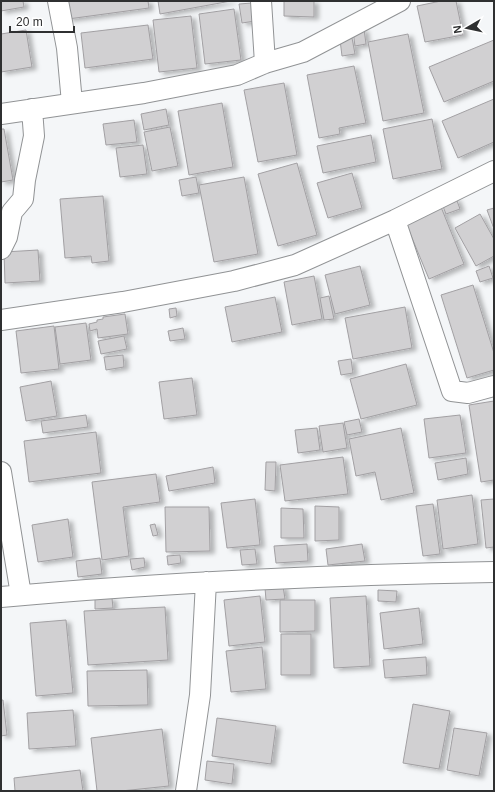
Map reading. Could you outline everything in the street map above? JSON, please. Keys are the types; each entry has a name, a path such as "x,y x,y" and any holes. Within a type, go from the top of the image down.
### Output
{"street":[{"path":"58,1 67,48 72,103"},
{"path":"261,1 265,63"},
{"path":"1,114 144,93 237,75 265,63 303,52 400,1"},
{"path":"1,248 7,237 12,212 23,199 25,180 34,136 32,109"},
{"path":"1,320 124,302 234,281 295,265 395,220 494,171"},
{"path":"395,220 452,391 468,393 494,386"},
{"path":"1,472 21,596"},
{"path":"1,597 206,582 408,573 494,572"},
{"path":"186,791 200,695 206,582"}],"building":[{"path":"1,1 23,1 24,7 1,11"},
{"path":"66,1 148,1 149,8 68,19"},
{"path":"158,1 231,1 160,14"},
{"path":"284,1 314,1 314,17 284,16"},
{"path":"441,1 456,1 463,35 425,42 417,6"},
{"path":"252,3 255,21 242,23 239,4"},
{"path":"234,9 241,60 205,64 199,14"},
{"path":"191,16 197,68 159,72 153,20"},
{"path":"148,25 153,59 85,68 81,33"},
{"path":"364,29 366,44 355,46 353,31"},
{"path":"26,30 32,67 1,72 1,34"},
{"path":"408,34 424,113 383,121 368,42"},
{"path":"352,38 355,54 342,56 340,40"},
{"path":"494,40 494,81 444,102 429,67"},
{"path":"354,66 366,123 339,128 340,134 319,138 307,75"},
{"path":"284,83 297,155 258,162 244,90"},
{"path":"494,99 494,142 458,158 442,121"},
{"path":"222,103 233,167 189,175 178,111"},
{"path":"166,109 169,125 144,130 141,114"},
{"path":"432,119 442,169 393,179 383,129"},
{"path":"134,120 137,142 106,145 103,124"},
{"path":"170,127 178,166 152,171 144,132"},
{"path":"1,129 4,129 13,180 1,182"},
{"path":"371,135 376,162 323,173 317,146"},
{"path":"143,145 147,174 120,177 116,148"},
{"path":"297,163 317,235 278,246 258,174"},
{"path":"352,173 362,208 328,218 317,183"},
{"path":"196,177 199,193 182,196 179,180"},
{"path":"244,177 258,254 214,262 199,185"},
{"path":"103,196 109,261 92,263 91,256 65,258 60,199"},
{"path":"456,198 460,209 446,214 442,204"},
{"path":"441,207 464,264 429,279 405,221"},
{"path":"494,208 494,229 487,210"},
{"path":"480,214 494,239 494,256 476,266 455,228"},
{"path":"38,250 40,281 5,283 4,252"},
{"path":"360,266 370,305 335,314 325,275"},
{"path":"489,266 493,278 480,282 476,271"},
{"path":"314,276 322,319 292,325 284,282"},
{"path":"473,285 494,353 494,370 467,378 441,295"},
{"path":"329,296 334,319 324,320 320,298"},
{"path":"275,297 282,332 232,342 225,307"},
{"path":"405,307 412,348 353,359 345,318"},
{"path":"176,308 177,316 170,318 169,309"},
{"path":"125,314 128,334 98,338 97,329 90,331 89,324 103,319 103,317"},
{"path":"86,323 91,360 60,364 55,327"},
{"path":"54,326 59,369 21,373 16,331"},
{"path":"183,328 185,339 170,341 168,331"},
{"path":"124,336 127,349 101,354 98,341"},
{"path":"123,355 124,367 106,370 104,357"},
{"path":"351,359 353,373 341,375 338,361"},
{"path":"406,364 417,405 361,419 350,379"},
{"path":"192,378 197,415 164,419 159,382"},
{"path":"51,381 57,416 26,421 20,387"},
{"path":"494,401 494,480 481,482 469,405"},
{"path":"86,415 88,427 43,433 41,421"},
{"path":"460,415 466,453 429,458 424,419"},
{"path":"359,419 362,432 347,435 344,422"},
{"path":"343,423 347,448 323,452 319,426"},
{"path":"317,428 320,450 298,453 295,430"},
{"path":"401,428 414,493 381,500 375,472 356,476 349,439"},
{"path":"96,432 101,473 29,482 24,441"},
{"path":"343,457 348,494 285,501 280,465"},
{"path":"466,458 468,474 438,480 435,463"},
{"path":"266,462 276,462 275,491 265,490"},
{"path":"213,467 215,483 169,491 166,476"},
{"path":"156,474 160,502 123,507 129,556 102,560 92,482"},
{"path":"472,495 478,544 443,549 437,500"},
{"path":"255,499 260,545 227,548 221,503"},
{"path":"494,499 494,547 486,548 481,500"},
{"path":"433,504 440,554 423,556 416,506"},
{"path":"315,506 339,507 339,540 315,541"},
{"path":"165,507 209,507 210,551 166,552"},
{"path":"281,508 303,509 304,538 281,538"},
{"path":"68,519 73,557 38,562 32,525"},
{"path":"155,524 158,535 153,536 150,525"},
{"path":"307,544 308,561 276,563 274,546"},
{"path":"362,544 365,561 328,565 326,549"},
{"path":"255,549 257,564 242,565 240,550"},
{"path":"180,555 181,563 168,565 167,556"},
{"path":"100,558 102,574 78,577 76,561"},
{"path":"144,558 145,567 132,570 130,559"},
{"path":"283,586 285,599 266,600 265,588"},
{"path":"378,590 397,591 396,602 378,601"},
{"path":"260,596 265,642 229,646 224,600"},
{"path":"366,596 370,666 334,668 330,598"},
{"path":"112,598 113,608 95,609 95,599"},
{"path":"280,600 315,600 315,631 280,632"},
{"path":"165,607 168,660 88,665 84,611"},
{"path":"419,608 423,644 384,649 380,613"},
{"path":"66,620 73,693 36,696 30,623"},
{"path":"281,634 311,634 311,675 281,675"},
{"path":"262,647 266,689 231,692 226,651"},
{"path":"426,657 427,675 385,678 383,660"},
{"path":"147,670 148,705 88,706 87,671"},
{"path":"1,700 3,700 7,735 1,736"},
{"path":"413,704 450,711 439,769 403,763"},
{"path":"73,710 76,746 29,749 27,713"},
{"path":"217,718 276,726 271,764 212,756"},
{"path":"454,728 487,733 479,776 447,770"},
{"path":"162,729 169,786 121,791 97,791 91,738"},
{"path":"207,761 234,764 232,784 205,780"},
{"path":"80,770 83,791 15,791 14,778"}]}
